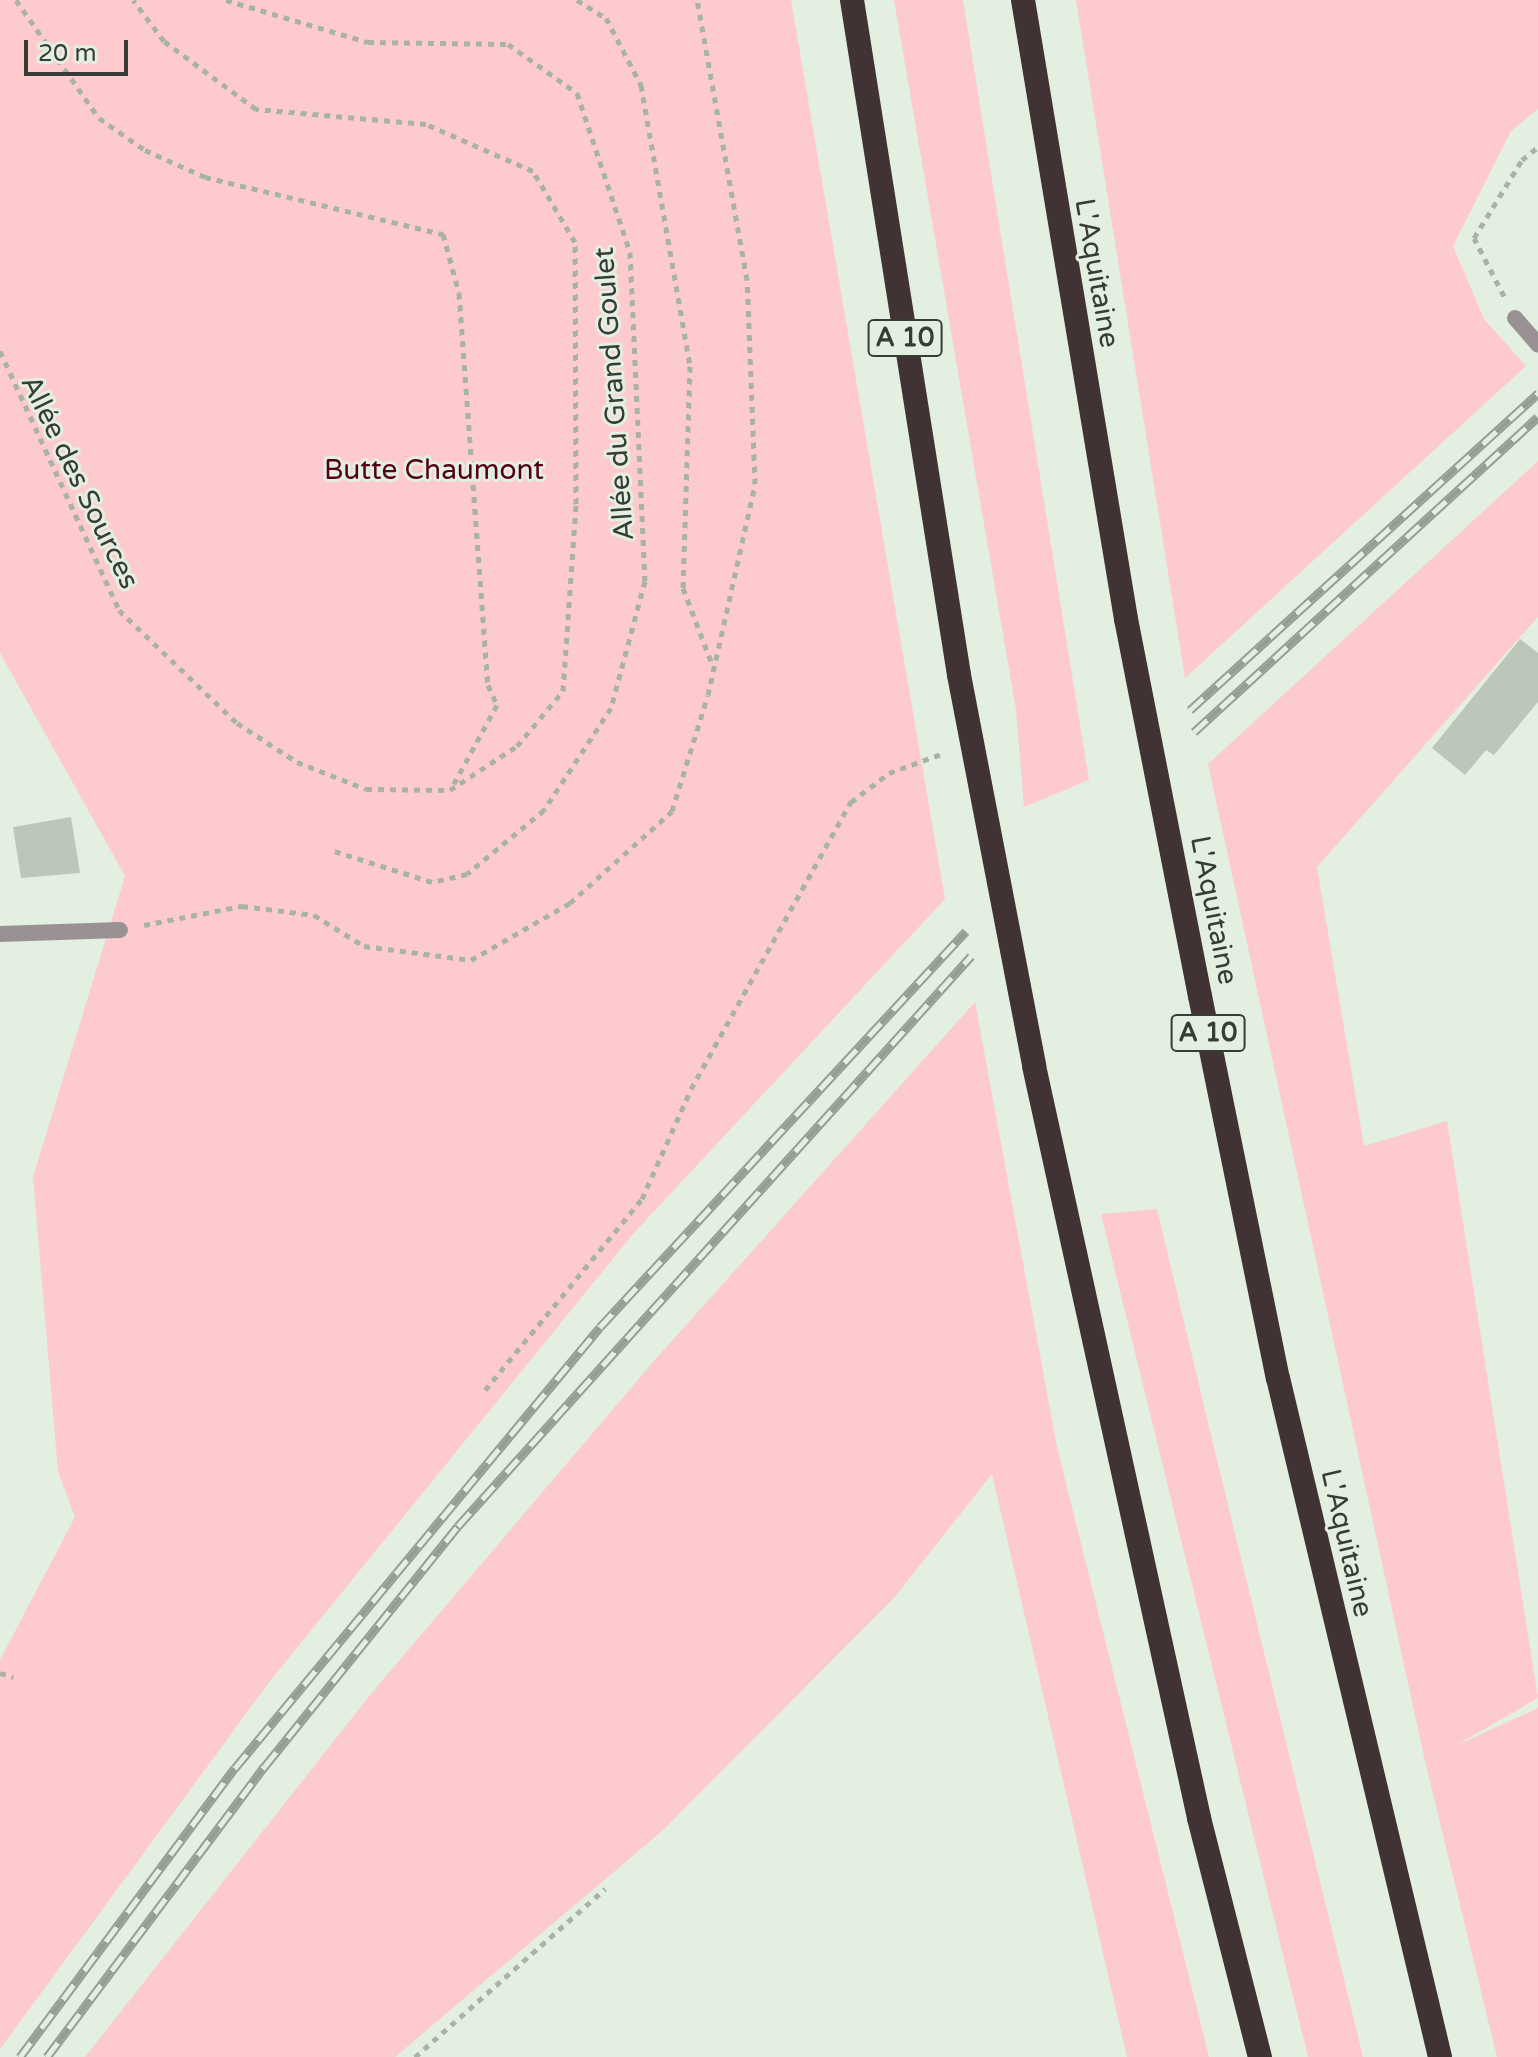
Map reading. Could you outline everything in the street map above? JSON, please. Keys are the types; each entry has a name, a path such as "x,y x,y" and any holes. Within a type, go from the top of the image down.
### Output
{"highway":[{"name":"A 10","path":"852,0 972,746 1034,1066 1189,1772 1260,2057"},
{"name":"L'Aquitaine","path":"1023,0 1126,619 1206,1027 1281,1393 1440,2057"}],"street":[{"path":"1515,318 1538,344"},
{"path":"0,934 120,930"}],"path":[{"path":"16,0 99,118 145,150 205,177 443,234 459,293 488,685 497,705 450,790"},
{"path":"133,0 164,41 256,109 426,124 533,171 575,242 576,504 563,691 517,746 450,790"},
{"name":"Allée du Grand Goulet","path":"226,0 368,42 508,44 577,93 630,252 645,581 611,708 544,810 467,874 432,882 334,851"},
{"path":"577,0 606,18 641,85 690,366 683,588 714,670"},
{"path":"120,930 242,906 314,915 364,946 471,960 570,903 672,811 714,670 755,484 747,280 697,0"},
{"path":"1515,318 1474,238 1522,160 1538,147"},
{"name":"Allée des Sources","path":"0,351 119,610 237,723 297,762 366,789 450,790"},
{"path":"485,1390 642,1199 691,1089 851,802 889,773 972,746"},
{"path":"0,1673 13,1677"},
{"path":"415,2057 605,1889"}],"green space":[{"name":"Butte Chaumont","path":"0,0 791,0 945,899 633,1234 270,1681 0,2049 0,1660 75,1517 58,1472 33,1177 125,876 0,653"},
{"path":"894,0 963,0 1089,780 1024,807 1016,710"},
{"path":"1076,0 1538,0 1538,109 1511,131 1453,246 1484,319 1526,366 1185,678"},
{"path":"1538,461 1538,617 1317,867 1364,1146 1447,1121 1538,1698 1455,1746 1538,1708 1538,2057 1497,2057 1425,1761 1208,764"},
{"path":"975,1002 1057,1447 1209,2057 1127,2057 992,1474 894,1598 661,1832 395,2057 85,2057 370,1695 653,1362"},
{"path":"1157,1209 1363,2057 1308,2057 1101,1214"}],"building":[{"path":"1520,639 1538,653 1538,702 1494,755 1486,750 1465,775 1432,748"},
{"path":"71,817 80,873 21,878 13,827"}],"railway":[{"path":"1190,710 1538,393"},
{"path":"1194,732 1538,417"},
{"path":"20,2057 235,1768 600,1327 966,931"},
{"path":"47,2057 265,1766 458,1526 971,956"}]}
